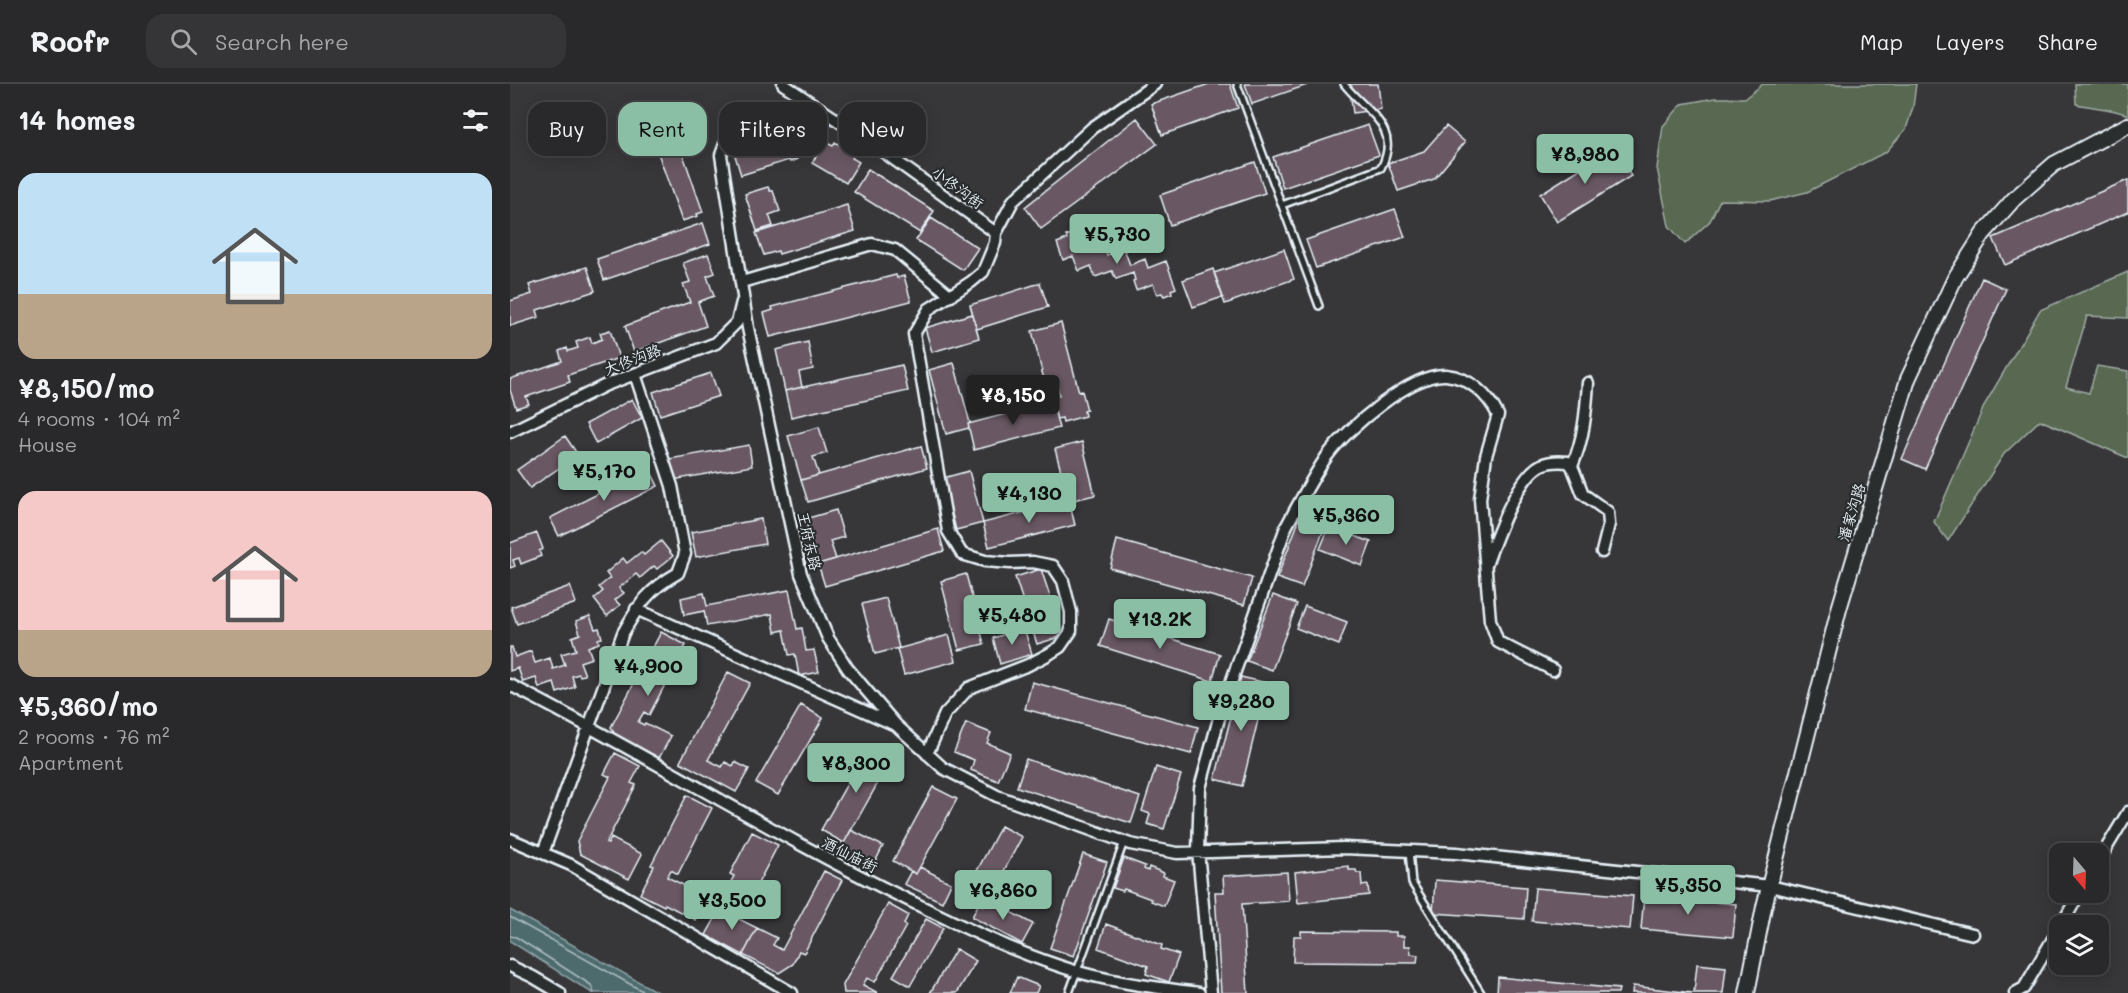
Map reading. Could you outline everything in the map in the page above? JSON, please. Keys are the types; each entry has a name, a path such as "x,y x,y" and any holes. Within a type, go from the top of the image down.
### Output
{"street":[{"name":"小佟沟街","path":"783,84 864,138 996,233"},
{"path":"927,753 945,714 969,688 1028,665 1060,647 1071,631 1071,612 1063,581 1053,566 1032,562 985,561 962,554 948,531 914,334 929,309 983,272 995,243 996,233 1013,201 1092,128 1155,84"},
{"name":"王府东路","path":"806,99 801,117 793,123 733,138 725,144 721,154 748,328 801,574 828,638 848,669 896,725 943,768 997,796 1124,842 1176,853 1344,848 1456,853 1770,886 1973,934"},
{"name":"潘家沟路","path":"1747,993 1770,886 1839,609 1908,379 1955,278 1983,234 2014,199 2054,164 2128,125"},
{"path":"741,282 872,244 895,250 951,296"},
{"name":"大佟沟路","path":"510,432 562,405 716,343 736,322 744,296"},
{"path":"543,853 623,633 640,602 660,583 678,573 685,554 672,486 635,374"},
{"path":"1211,993 1198,851 1200,788 1221,711 1286,527 1299,502 1328,455 1350,430 1389,398 1424,379 1445,375 1469,382 1492,403 1498,415 1486,456 1480,499 1490,620 1498,642 1553,670"},
{"path":"1572,466 1578,454 1586,420 1588,383"},
{"path":"1485,568 1514,499 1528,476 1539,466 1552,461 1568,462 1572,466 1583,494 1608,512 1609,524 1602,552"},
{"path":"636,609 896,725"},
{"name":"酒仙庙街","path":"510,685 590,727 836,865 1001,946 1076,971 1122,983 1199,993"},
{"path":"2109,844 2128,812"},
{"path":"510,839 571,865 792,993"},
{"path":"2015,993 2024,988 2049,945"},
{"path":"510,966 533,976 560,993"}],"lane":[{"path":"1237,84 1319,306"},
{"path":"1282,205 1381,168 1388,154 1388,141 1383,128 1344,84"},
{"path":"1069,993 1124,842"},
{"path":"1409,851 1412,883 1481,993"}],"green space":[{"path":"1763,84 1916,84 1913,107 1906,129 1886,152 1807,192 1770,201 1720,200 1710,221 1685,244 1669,226 1657,168 1663,126 1682,104 1715,98 1745,98"},
{"path":"2075,84 2128,84 2128,115 2109,109 2076,104"},
{"path":"2128,272 2128,318 2087,316 2066,387 2089,393 2097,366 2128,371 2128,458 2040,420 2004,454 1948,541 1934,522 1985,404 2040,310"}],"water":[{"path":"510,910 659,993 592,993 510,941"}],"building":[{"path":"1209,84 1230,84 1238,108 1162,135 1151,104"},
{"path":"1245,84 1310,84 1252,104"},
{"path":"1349,84 1378,84 1381,109 1353,113"},
{"path":"1137,118 1157,144 1041,229 1025,207"},
{"path":"1368,125 1379,155 1283,188 1273,157"},
{"path":"1446,126 1465,142 1434,179 1398,191 1388,163 1424,151"},
{"path":"835,142 839,144 839,156 853,156 852,158 859,162 846,183 812,163 816,156 827,156 827,143 833,146"},
{"path":"1613,148 1631,176 1557,222 1540,194"},
{"path":"659,156 683,156 703,212 682,221"},
{"path":"735,156 800,156 790,162 789,160 741,175"},
{"path":"1255,162 1265,193 1170,225 1160,195"},
{"path":"868,169 934,211 920,233 854,192"},
{"path":"2128,180 2128,212 2005,265 1993,238"},
{"path":"768,187 770,191 773,191 780,211 769,215 773,226 757,231 745,194"},
{"path":"847,205 855,231 779,254 778,251 764,255 756,233"},
{"path":"1395,209 1405,237 1316,268 1306,240"},
{"path":"931,218 978,248 963,270 916,240"},
{"path":"703,223 710,244 604,280 597,259"},
{"path":"1080,231 1088,252 1104,246 1107,255 1124,249 1130,265 1145,259 1148,268 1166,261 1176,288 1171,290 1172,293 1164,296 1162,293 1157,294 1153,284 1136,290 1133,273 1116,279 1112,271 1095,277 1091,266 1079,271 1073,256 1063,260 1057,243 1067,239 1066,236"},
{"path":"1284,249 1294,279 1225,304 1214,273"},
{"path":"708,254 715,273 707,276 714,296 698,302 706,326 634,352 625,326 690,302 683,284 690,282 683,263"},
{"path":"587,267 595,291 537,310 539,317 510,326 510,301 532,294 529,285"},
{"path":"1213,269 1223,297 1193,307 1183,280"},
{"path":"896,275 897,278 904,276 911,301 770,337 764,313 773,310 772,307"},
{"path":"1982,278 2006,289 1925,469 1902,459"},
{"path":"1040,283 1048,307 977,329 970,305"},
{"path":"972,314 979,338 932,352 925,328"},
{"path":"1061,323 1079,392 1082,391 1087,410 1084,411 1085,416 1063,422 1062,418 1057,419 1051,397 1059,395 1057,385 1046,388 1032,331"},
{"path":"610,330 619,358 568,375 570,382 526,397 529,404 516,408 510,390 510,379 562,361 559,351 578,348 576,342 590,337 592,343 602,339 600,333"},
{"path":"808,342 813,369 799,372 802,387 785,391 776,350"},
{"path":"954,363 970,423 969,428 946,434 929,370"},
{"path":"902,365 908,391 791,417 785,391"},
{"path":"711,373 719,396 660,415 653,392"},
{"path":"632,399 642,418 596,444 586,424"},
{"path":"1052,402 1059,428 974,450 968,424"},
{"path":"819,427 827,453 813,457 819,475 801,480 788,436"},
{"path":"565,436 578,455 530,488 517,470"},
{"path":"1082,442 1095,495 1069,501 1055,449"},
{"path":"749,445 752,466 673,480 669,459"},
{"path":"921,446 927,468 808,502 801,480"},
{"path":"649,468 658,486 559,536 550,518"},
{"path":"969,471 983,523 956,530 943,478"},
{"path":"1069,501 1075,525 989,547 983,523"},
{"path":"836,510 844,537 830,541 836,559 818,564 805,519"},
{"path":"1301,515 1326,524 1302,587 1277,578"},
{"path":"761,519 765,544 696,557 691,532"},
{"path":"1329,527 1371,542 1362,566 1320,549"},
{"path":"938,529 944,551 825,586 818,564"},
{"path":"537,533 543,549 539,551 541,556 521,564 519,558 513,560 515,566 510,568 510,543"},
{"path":"1117,540 1252,578 1244,605 1110,568"},
{"path":"661,541 673,556 657,569 654,566 640,578 636,574 619,588 624,593 615,600 620,605 607,616 594,599 603,591 599,587 610,578 606,573 623,558 627,563 641,552 644,555"},
{"path":"1041,569 1063,636 1037,644 1015,577"},
{"path":"966,574 984,644 959,650 941,581"},
{"path":"570,586 576,603 517,624 511,607"},
{"path":"789,590 797,629 802,628 806,651 814,650 819,672 799,676 795,654 789,655 784,630 775,632 772,614 707,626 704,611 684,615 681,598 704,593 707,606"},
{"path":"1273,595 1297,604 1272,670 1247,661"},
{"path":"886,598 899,648 875,654 862,604"},
{"path":"1305,606 1347,622 1339,645 1296,628"},
{"path":"590,616 595,629 599,628 602,638 598,639 599,643 588,647 592,658 580,662 585,675 572,676 575,687 557,693 554,683 539,688 536,678 523,682 518,668 510,671 510,647 515,657 531,651 535,663 550,658 553,669 565,665 561,654 576,650 572,637 580,634 576,621"},
{"path":"1109,619 1220,654 1212,681 1100,646"},
{"path":"1024,628 1032,654 1000,664 993,638"},
{"path":"661,632 686,645 649,715 644,712 638,722 644,725 645,723 671,736 659,758 615,735 611,727"},
{"path":"949,635 956,661 904,675 897,649"},
{"path":"728,672 750,683 708,760 722,767 725,762 733,766 735,762 749,769 736,792 680,762"},
{"path":"1241,677 1267,683 1242,786 1215,779"},
{"path":"1032,682 1198,727 1191,754 1025,709"},
{"path":"801,705 823,718 778,795 756,783"},
{"path":"966,723 991,733 987,743 1010,753 998,781 971,770 974,760 954,752"},
{"path":"869,745 892,758 844,843 821,830"},
{"path":"615,753 640,766 631,783 636,785 606,843 608,844 611,838 642,854 629,879 580,854 577,841 610,777 604,774"},
{"path":"1026,759 1140,797 1131,823 1017,787"},
{"path":"1156,767 1181,775 1164,829 1147,824 1150,814 1142,811"},
{"path":"933,787 957,799 916,874 893,861"},
{"path":"687,795 712,808 678,874 671,870 667,877 708,897 696,920 640,894 654,866 651,865"},
{"path":"1001,826 1022,837 985,906 964,895"},
{"path":"851,830 883,846 874,864 835,845 838,840 844,843"},
{"path":"752,832 778,845 741,916 719,904 734,876 730,874"},
{"path":"1083,854 1107,862 1074,956 1050,948"},
{"path":"1124,858 1145,866 1144,869 1148,871 1149,867 1164,873 1163,876 1174,880 1164,906 1124,889 1123,891 1113,888"},
{"path":"1349,866 1349,870 1361,873 1362,886 1368,885 1369,895 1298,903 1295,872"},
{"path":"920,867 951,883 942,902 904,884 911,871 916,874"},
{"path":"824,871 842,880 804,953 799,951 793,964 779,973 743,955 757,928 777,938 773,945 782,950"},
{"path":"1287,872 1289,901 1242,904 1248,993 1221,993 1215,892 1224,892 1223,876"},
{"path":"1435,880 1526,887 1524,919 1433,913"},
{"path":"1535,888 1633,896 1630,929 1532,921"},
{"path":"1644,896 1736,904 1733,937 1641,929"},
{"path":"988,900 1033,924 1022,944 972,917 979,903 985,906"},
{"path":"888,904 908,915 904,924 906,926 875,982 867,978 863,985 878,993 844,993 843,985"},
{"path":"722,906 741,916 739,919 757,928 743,955 706,935"},
{"path":"926,919 943,928 910,986 893,976"},
{"path":"1106,924 1162,945 1161,949 1179,955 1169,982 1146,974 1148,966 1098,948"},
{"path":"1301,931 1396,932 1396,936 1404,936 1404,946 1410,946 1411,954 1418,955 1417,963 1293,962 1294,936 1301,936"},
{"path":"956,949 976,961 957,993 930,993"},
{"path":"1697,964 1726,967 1723,993 1694,993"},
{"path":"1017,977 1039,986 1036,993 1010,993"},
{"path":"1498,977 1619,989 1618,993 1497,993"},
{"path":"1633,986 1693,993 1632,993"}]}
